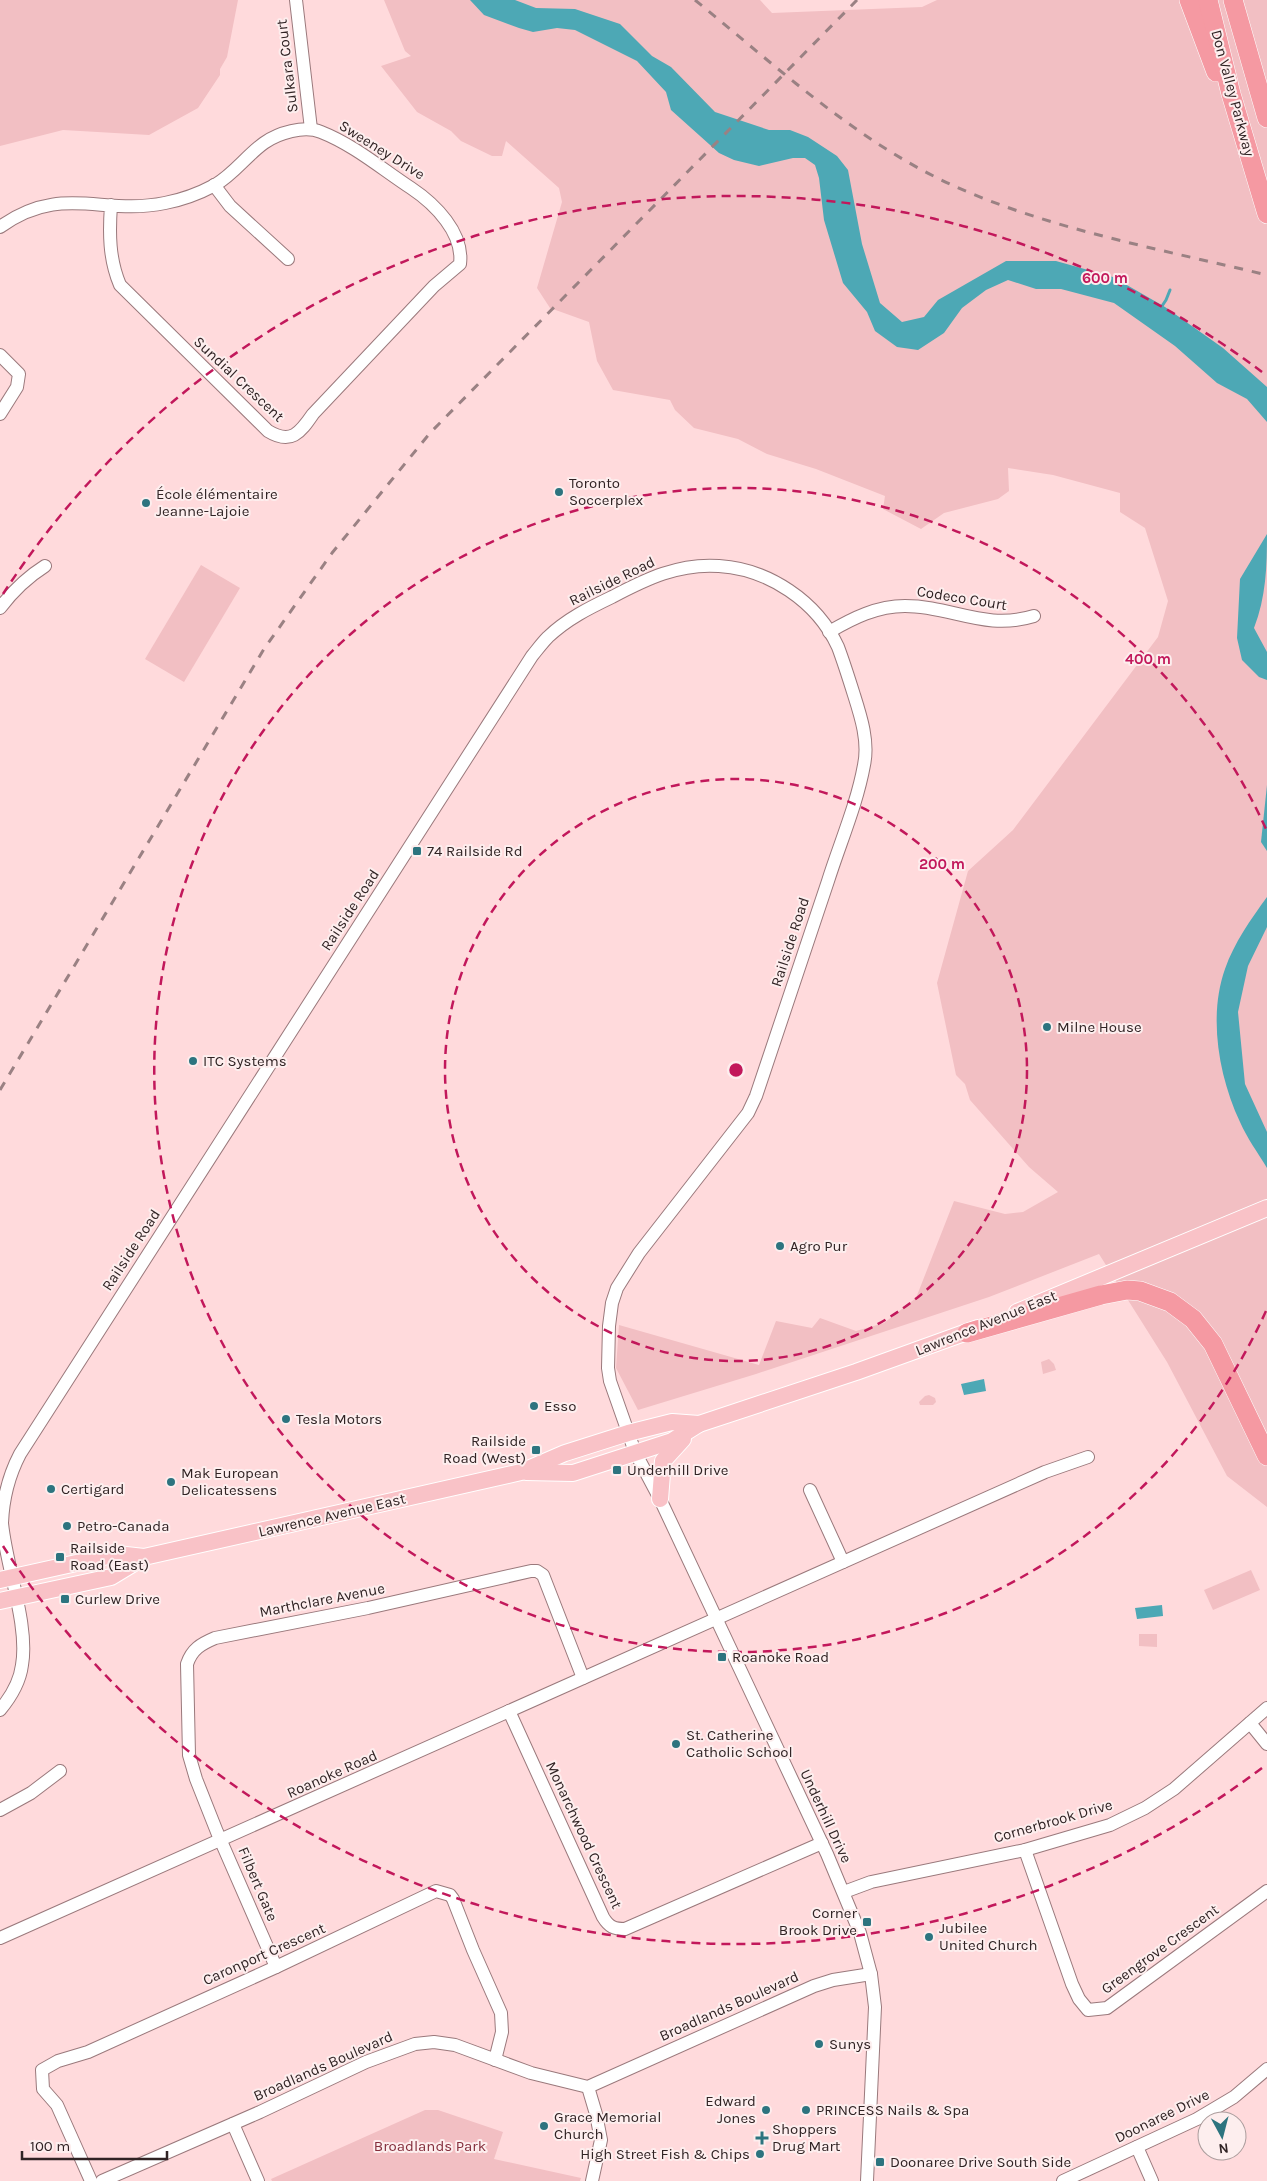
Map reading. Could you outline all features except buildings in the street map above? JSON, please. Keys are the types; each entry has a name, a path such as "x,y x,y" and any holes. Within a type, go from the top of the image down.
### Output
{"highway":[{"path":"1189,0 1214,69 1230,94"},
{"name":"Don Valley Parkway","path":"1208,0 1230,94 1267,214"},
{"name":"Don Valley Parkway","path":"1233,0 1267,118"},
{"path":"967,1333 1127,1290 1140,1291 1170,1302 1193,1319 1213,1344 1267,1456"}],"main road":[{"name":"Lawrence Avenue East","path":"521,1472 573,1473 672,1441 699,1424 967,1333 1262,1210"},
{"name":"Lawrence Avenue East","path":"8,1599 111,1577 144,1558 521,1472 565,1453 628,1433 672,1422 699,1424"},
{"path":"660,1499 663,1461 699,1424"},
{"name":"Lawrence Avenue East","path":"6,1578 117,1554 144,1558"}],"street":[{"name":"Sulkara Court","path":"296,0 311,129"},
{"path":"0,227 12,218 44,206 74,202 134,206 159,204 214,185 233,172 264,143 292,131 311,129"},
{"name":"Sweeney Drive","path":"311,129 345,143 422,196 437,209 448,223 460,248 460,264"},
{"path":"214,185 230,206 288,259"},
{"name":"Sundial Crescent","path":"111,205 111,255 114,271 120,285 268,431 276,436 287,438 296,434 303,427 313,414 434,286 460,264"},
{"path":"0,355 19,374 17,387 0,414"},
{"name":"Railside Road","path":"8,1599 3,1535 3,1505 8,1478 20,1454 519,676 548,637 584,610 650,577 676,569 708,565 744,570 784,587 800,599 829,632 837,646 856,701 866,746 865,764 756,1096 748,1113 639,1253 617,1288 609,1317 608,1368 610,1381 628,1433"},
{"path":"0,608 12,592 30,575 45,566"},
{"name":"Codeco Court","path":"829,632 867,613 895,606 921,608 998,622 1021,620 1034,616"},
{"name":"Underhill Drive","path":"628,1433 635,1452 660,1499 822,1843 860,1933 871,1974 875,2007 867,2181"},
{"name":"Roanoke Road","path":"0,1938 222,1841 1059,1466 1088,1456"},
{"path":"810,1490 843,1562"},
{"name":"Marthclare Avenue","path":"222,1841 196,1779 189,1755 187,1664 191,1654 206,1642 215,1638 377,1606 531,1571 543,1575 583,1678"},
{"path":"0,1710 16,1683 23,1662 24,1646 8,1599"},
{"name":"Cornerbrook Drive","path":"844,1892 871,1882 1025,1850 1110,1825 1145,1808 1174,1789 1267,1708"},
{"name":"Monarchwood Crescent","path":"509,1711 603,1916 607,1924 614,1929 625,1929 822,1843"},
{"path":"1250,1723 1267,1744"},
{"path":"0,1810 31,1793 60,1771"},
{"name":"Filbert Gate","path":"222,1841 276,1968"},
{"name":"Greengrove Crescent","path":"1025,1850 1072,1984 1079,1999 1088,2010 1107,2008 1267,1891"},
{"name":"Caronport Crescent","path":"91,2181 57,2105 43,2089 42,2070 58,2061 88,2052 276,1968 404,1907 429,1893 442,1892 453,1899 501,2013 502,2032 495,2060"},
{"name":"Broadlands Boulevard","path":"102,2181 233,2124 366,2062 415,2044 441,2042 560,2082 588,2087 814,1986 833,1980 871,1974"},
{"name":"Doonaree Drive","path":"1063,2181 1215,2109 1248,2087 1267,2069"},
{"path":"588,2087 601,2140 592,2181"},
{"path":"233,2124 258,2181"},
{"path":"1137,2147 1152,2181"}],"green space":[{"path":"0,0 238,0 227,57 220,69 220,75 198,108 149,135 63,130 0,146"},
{"path":"384,0 760,0 772,13 922,7 937,0 1267,0 1267,1507 1227,1476 1167,1362 1099,1254 989,1297 756,1374 638,1410 616,1368 619,1325 759,1365 776,1321 812,1328 820,1318 856,1331 884,1323 916,1298 954,1201 1005,1214 1023,1212 1058,1192 1029,1167 970,1100 965,1084 956,1075 937,983 968,871 1013,830 1158,637 1168,601 1145,528 1120,512 1120,493 1053,475 1008,468 1009,491 998,499 944,513 921,529 883,509 885,496 816,469 767,454 738,439 694,428 675,410 670,400 613,390 597,361 589,322 550,308 537,288 562,202 559,188 506,141 502,156 492,156 461,141 451,131 417,112 381,66 411,56 405,51"},
{"path":"201,565 240,588 184,682 145,659"},
{"path":"1049,1359 1054,1364 1056,1370 1043,1374 1041,1362"},
{"path":"929,1395 935,1398 936,1402 933,1405 920,1405 919,1402"},
{"path":"1251,1570 1260,1590 1213,1610 1204,1590"},
{"path":"1139,1634 1157,1634 1157,1647 1139,1646"},
{"name":"Broadlands Park","path":"425,2110 438,2110 503,2132 494,2159 581,2178 580,2181 272,2181 271,2179"}],"water":[{"path":"470,0 515,0 536,8 575,9 620,24 652,56 671,67 715,112 769,130 790,130 808,137 837,156 848,170 862,244 880,303 902,322 924,317 938,300 1006,261 1056,261 1113,277 1165,307 1223,348 1267,387 1267,422 1247,399 1217,383 1175,346 1114,303 1061,289 1036,289 1008,280 986,290 962,308 944,333 918,350 897,347 875,331 867,312 843,283 824,220 819,178 815,165 805,158 793,158 759,166 734,160 719,153 671,110 666,92 637,61 575,30 557,28 533,32 519,28 484,15"},
{"path":"1267,534 1265,582 1254,628 1267,652 1267,680 1259,677 1242,660 1237,638 1240,579"},
{"path":"1267,785 1267,851 1261,842"},
{"path":"1267,897 1267,927 1248,966 1238,1012 1245,1084 1267,1132 1267,1168 1240,1122 1226,1086 1218,1047 1217,1007 1225,969 1233,950"},
{"path":"984,1379 986,1391 964,1395 961,1384"},
{"path":"1162,1605 1163,1616 1137,1619 1135,1608"}],"waterway":[{"path":"1160,309 1170,290"}],"railway":[{"path":"695,0 850,125 883,147 952,185 1027,214 1067,226 1267,275"},
{"path":"0,1090 264,649 332,553 430,433 857,0"}],"place":[{"name":"Toronto Soccerplex","path":"559,492"},
{"name":"École élémentaire Jeanne-Lajoie","path":"146,503"},
{"name":"74 Railside Rd","path":"417,851"},
{"name":"Milne House","path":"1047,1027"},
{"name":"ITC Systems","path":"193,1061"},
{"name":"Agro Pur","path":"780,1246"},
{"name":"Esso","path":"534,1406"},
{"name":"Tesla Motors","path":"286,1419"},
{"name":"Railside Road (West)","path":"536,1450"},
{"name":"Underhill Drive","path":"617,1470"},
{"name":"Mak European Delicatessens","path":"171,1482"},
{"name":"Certigard","path":"51,1489"},
{"name":"Petro-Canada","path":"67,1526"},
{"name":"Railside Road (East)","path":"60,1557"},
{"name":"Curlew Drive","path":"65,1599"},
{"name":"Roanoke Road","path":"722,1657"},
{"name":"St. Catherine Catholic School","path":"676,1744"},
{"name":"Corner Brook Drive","path":"867,1922"},
{"name":"Jubilee United Church","path":"929,1937"},
{"name":"Sunys","path":"819,2044"},
{"name":"Edward Jones","path":"766,2110"},
{"name":"PRINCESS Nails & Spa","path":"806,2110"},
{"name":"Grace Memorial Church","path":"544,2126"},
{"name":"Shoppers Drug Mart","path":"762,2138"},
{"name":"High Street Fish & Chips","path":"760,2154"},
{"name":"Doonaree Drive South Side","path":"880,2162"}]}
